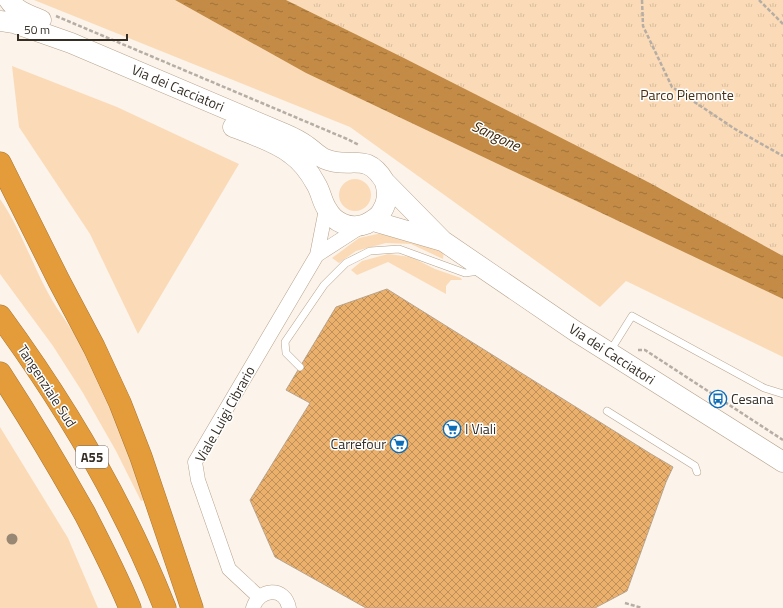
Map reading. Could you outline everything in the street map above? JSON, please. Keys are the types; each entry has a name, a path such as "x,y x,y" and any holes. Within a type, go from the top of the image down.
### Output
{"highway":[{"path":"0,163 59,281 94,346 120,403 146,471 192,608"},
{"name":"Tangenziale Sud","path":"0,316 40,371 102,474 134,538 165,608"},
{"name":"A55","path":"0,373 59,468 105,552 130,608"}],"street":[{"path":"9,0 13,6 19,10 51,24 71,43"},
{"name":"Via dei Cacciatori","path":"3,29 14,22 71,43 285,134 306,145 322,158 337,162 361,162 371,165 380,172 385,182 444,241 486,270 783,462"},
{"name":"Via dei Cacciatori","path":"3,29 285,149 292,154 308,172 317,184 332,217 341,223 351,226 368,223 444,241"},
{"path":"317,255 325,204 323,189 326,179 332,170 351,162"},
{"path":"317,255 381,214 386,204 388,193 385,182"},
{"name":"Viale Luigi Cibrario","path":"256,602 230,569 198,480 195,462 317,255"},
{"path":"256,602 264,594 270,592 276,593 286,600 289,608"}],"lane":[{"path":"300,367 286,353 285,342 324,285 346,263 370,251 399,248 465,273 486,270"},
{"path":"609,350 632,316 764,388 783,394"},
{"path":"607,411 695,466 697,472"}],"path":[{"path":"642,0 643,26 672,87 735,129 783,156"},
{"path":"759,0 783,24"},
{"path":"609,350 645,350 783,440"},
{"path":"625,603 642,608"}],"green space":[{"path":"34,0 175,0 306,73 783,299 783,357 626,281 600,307 350,127"},
{"name":"Parco Piemonte","path":"286,0 783,0 783,256 650,183"},
{"path":"12,66 117,107 239,164 138,334 90,234 19,127"},
{"path":"352,179 358,179 368,186 371,195 370,201 364,208 358,211 352,211 342,204 339,198 339,192 346,182"},
{"path":"0,199 19,233 47,291 83,348 95,373 118,427 144,500 141,501 116,451 83,393 53,346 0,274"},
{"path":"391,231 444,251 443,259 411,244 386,243 356,251 339,263 332,258 359,238"},
{"path":"388,254 411,257 435,269 461,278 462,280 451,280 446,286 446,294 388,262 357,275 351,270 362,261"},
{"path":"0,427 68,538 98,608 0,608"}],"water":[{"name":"Sangone","path":"175,0 286,0 402,57 650,183 783,256 783,299 306,73"}],"building":[{"name":"I Viali","path":"387,289 673,467 666,482 627,591 595,608 366,608 275,557 250,500 310,403 286,390 336,307"}],"place":[{"name":"Cesana","path":"718,399"},
{"name":"I Viali","path":"452,429"},
{"name":"Carrefour","path":"399,444"}]}
